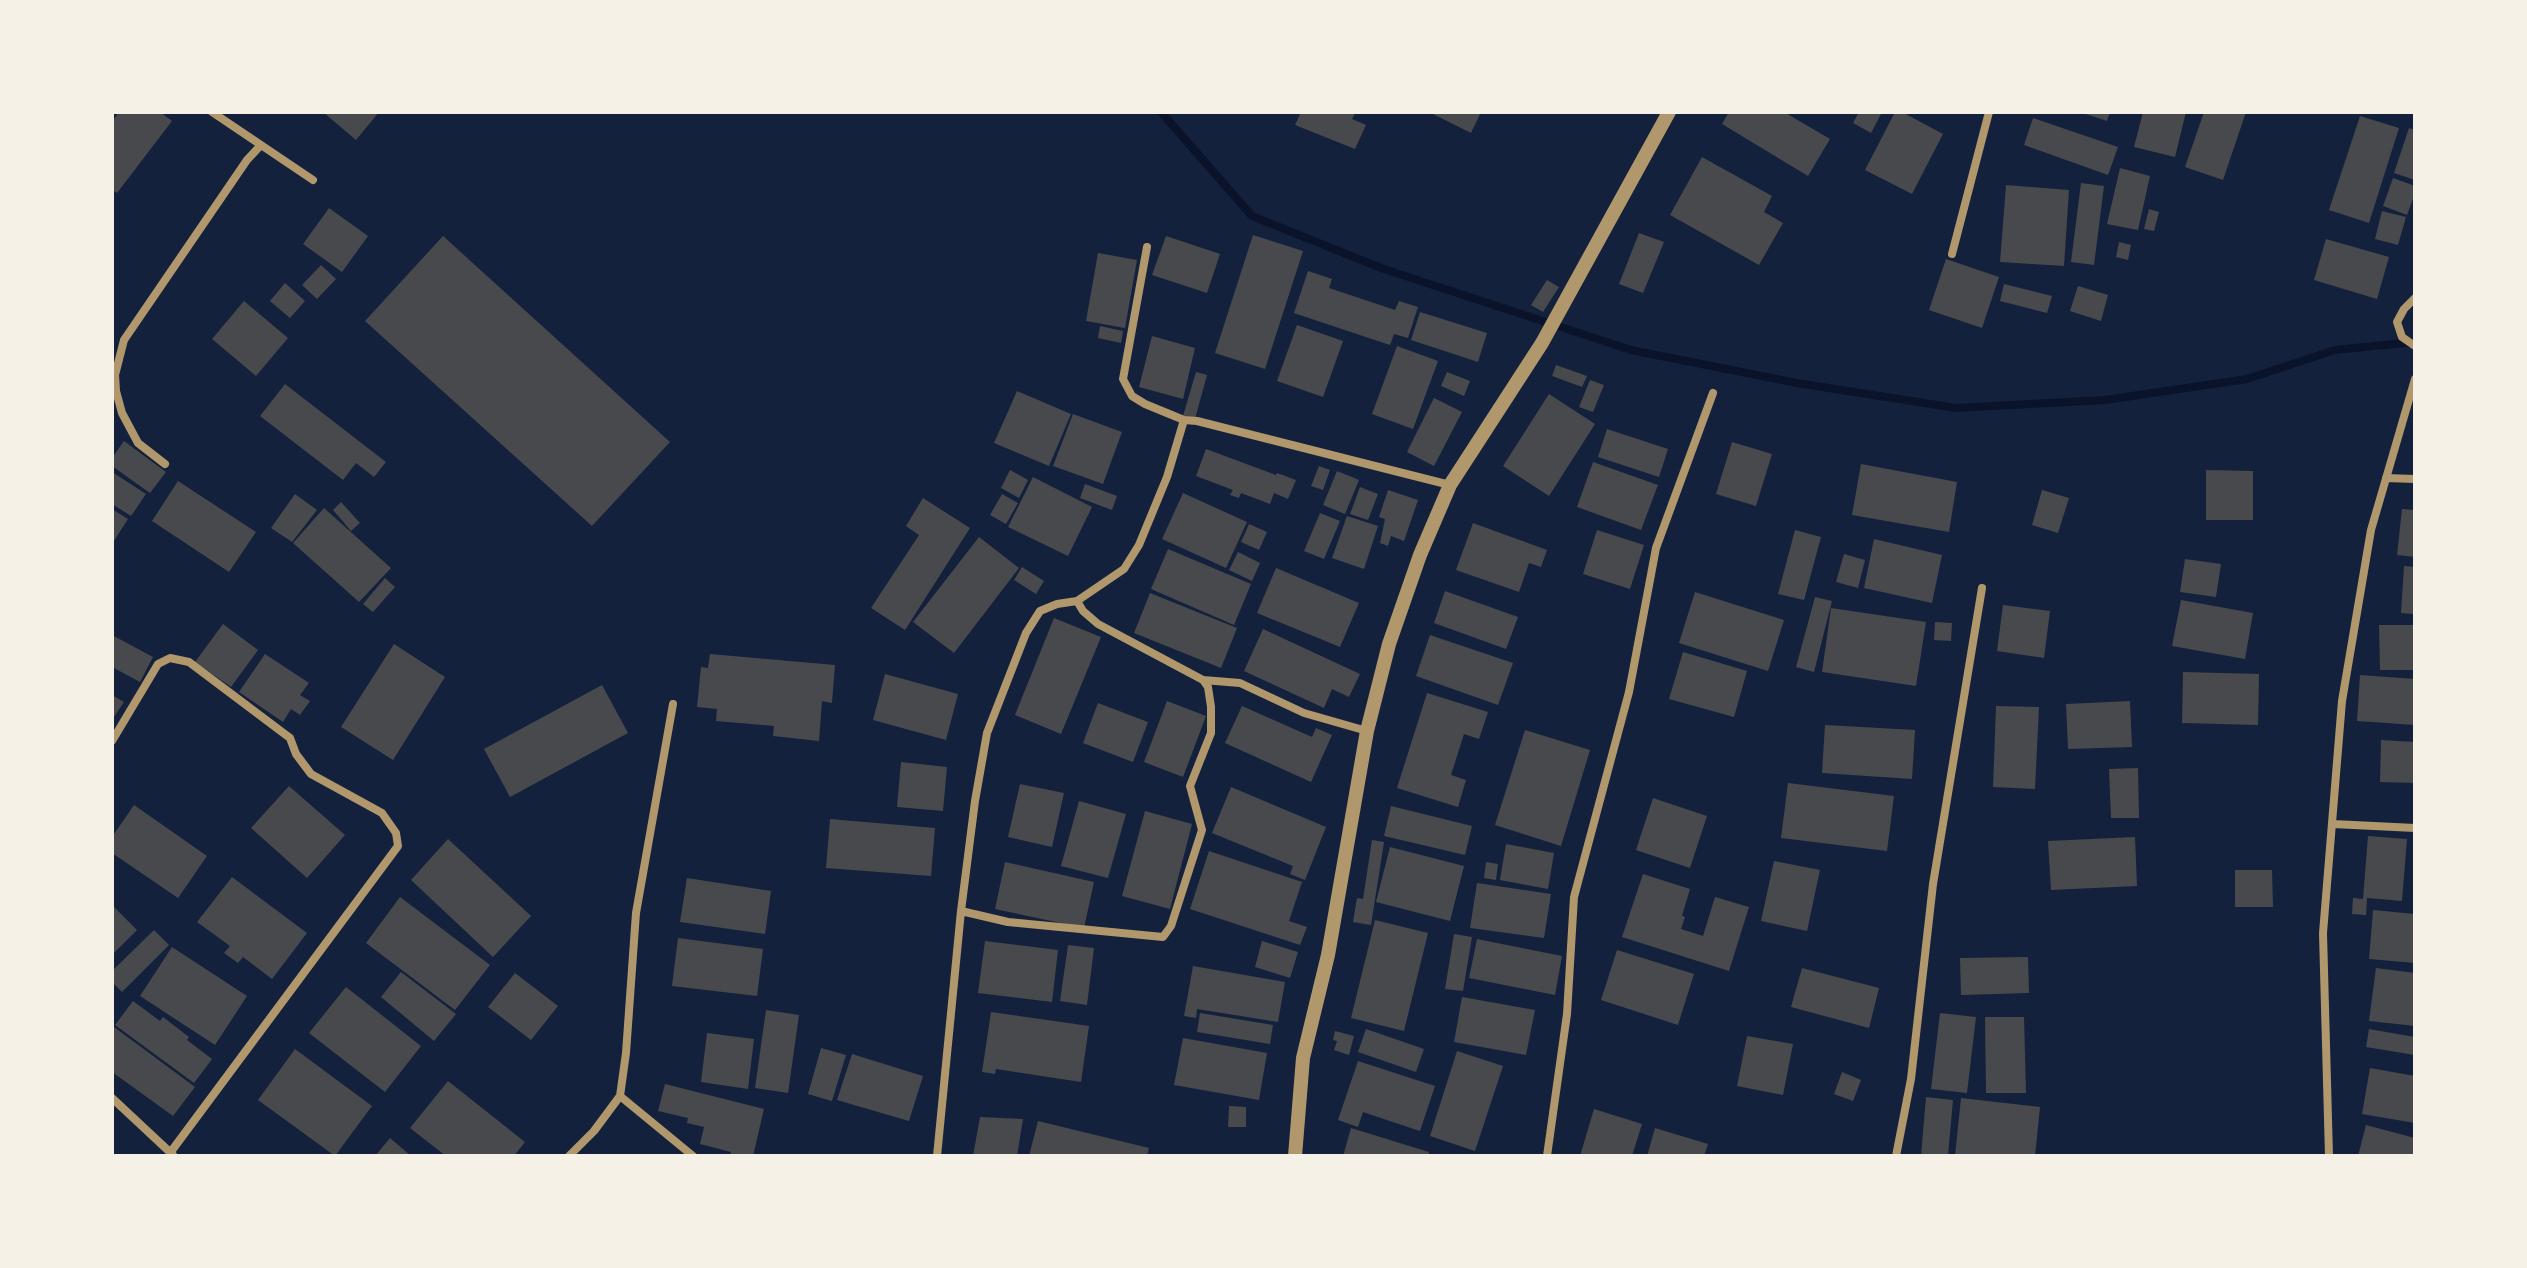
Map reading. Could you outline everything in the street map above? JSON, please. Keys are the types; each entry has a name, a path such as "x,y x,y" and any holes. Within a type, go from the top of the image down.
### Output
{"street":[{"path":"212,112 313,180"},
{"path":"1295,1156 1303,1058 1328,955 1367,731 1389,644 1420,555 1450,485 1542,343 1669,112"},
{"path":"1952,254 1989,112"},
{"path":"165,464 138,443 114,390 124,340 247,160 261,145"},
{"path":"1147,247 1123,379 1132,396 1184,420 1450,485"},
{"path":"2415,298 2397,322 2402,337 2415,346"},
{"path":"2329,1156 2323,933 2342,701 2371,530 2415,379"},
{"path":"1547,1156 1567,1014 1574,897 1629,692 1656,548 1713,393"},
{"path":"937,1156 961,911 987,733 1026,633 1040,611 1077,601 1124,569 1139,545 1167,477 1184,420"},
{"path":"2386,478 2415,479"},
{"path":"1896,1156 1911,1079 1933,884 1982,588"},
{"path":"1077,601 1098,624 1203,680 1240,683 1304,713 1367,731"},
{"path":"112,741 158,664 170,658 189,662 290,738 296,754 311,774 382,813 396,833 398,846 172,1154 112,1098"},
{"path":"961,911 1008,922 1163,937 1171,926 1202,830 1190,786 1211,733 1208,687 1203,680"},
{"path":"569,1156 594,1131 620,1096 636,913 673,704"},
{"path":"2333,824 2415,828"},
{"path":"620,1096 693,1156"}],"building":[{"path":"119,112 160,112 172,121 117,193 112,190 112,122"},
{"path":"323,112 379,112 356,140"},
{"path":"1301,112 1355,113 1352,119 1366,125 1355,149 1295,125"},
{"path":"1429,112 1481,112 1471,133"},
{"path":"1729,112 1784,112 1830,139 1808,176 1722,124"},
{"path":"1859,112 1882,112 1871,133 1853,123"},
{"path":"1895,112 1902,112 1943,134 1912,194 1865,170"},
{"path":"2080,112 2110,112 2107,121"},
{"path":"2143,112 2186,112 2175,157 2134,147"},
{"path":"2204,112 2246,112 2223,180 2185,167"},
{"path":"2360,116 2399,128 2369,223 2329,210"},
{"path":"2033,118 2118,147 2108,175 2024,145"},
{"path":"2409,128 2415,130 2415,180 2394,173"},
{"path":"1702,157 1772,196 1764,212 1783,223 1759,265 1670,215"},
{"path":"2120,168 2150,176 2138,230 2107,224"},
{"path":"2393,178 2415,186 2407,215 2383,206"},
{"path":"2081,183 2104,186 2094,265 2071,262"},
{"path":"2006,185 2069,190 2064,266 2000,262"},
{"path":"329,208 368,236 342,272 303,244"},
{"path":"2149,209 2159,212 2154,231 2144,229"},
{"path":"2382,211 2406,217 2398,245 2375,239"},
{"path":"1639,233 1664,242 1643,293 1619,284"},
{"path":"1253,235 1303,251 1265,369 1215,353"},
{"path":"443,236 670,442 592,526 365,321"},
{"path":"1166,236 1220,254 1207,293 1152,275"},
{"path":"2326,239 2389,257 2377,299 2314,280"},
{"path":"2119,242 2131,245 2128,260 2116,257"},
{"path":"1098,253 1137,260 1125,328 1086,321"},
{"path":"1946,259 1999,277 1982,328 1929,310"},
{"path":"321,265 336,279 317,299 302,285"},
{"path":"1308,271 1332,279 1329,288 1395,310 1399,301 1418,307 1408,338 1394,334 1390,345 1294,313"},
{"path":"1547,280 1559,287 1543,312 1531,305"},
{"path":"285,283 305,301 290,318 270,301"},
{"path":"2004,284 2052,296 2047,313 2000,301"},
{"path":"2078,286 2108,295 2101,321 2070,311"},
{"path":"244,301 288,338 256,376 212,339"},
{"path":"1420,312 1487,333 1478,362 1411,340"},
{"path":"1297,325 1343,341 1323,397 1277,381"},
{"path":"1100,326 1123,331 1121,343 1098,338"},
{"path":"1152,336 1195,348 1183,399 1139,387"},
{"path":"1397,346 1438,361 1413,429 1372,414"},
{"path":"1556,365 1587,376 1582,387 1552,376"},
{"path":"1196,372 1207,375 1195,419 1183,416"},
{"path":"1447,372 1470,381 1464,396 1441,386"},
{"path":"1590,380 1604,385 1593,412 1579,407"},
{"path":"285,384 386,462 374,477 356,463 343,480 260,416"},
{"path":"1017,391 1071,414 1049,466 994,443"},
{"path":"1549,394 1595,424 1549,496 1503,466"},
{"path":"1434,398 1462,412 1434,466 1407,452"},
{"path":"1073,414 1122,432 1103,484 1053,466"},
{"path":"1607,429 1668,449 1659,477 1598,457"},
{"path":"124,441 166,472 150,493 112,466 112,458"},
{"path":"1732,442 1772,454 1756,506 1716,494"},
{"path":"1206,449 1296,480 1288,499 1274,493 1270,504 1241,493 1239,498 1230,495 1233,490 1196,476"},
{"path":"1593,462 1658,485 1641,530 1577,507"},
{"path":"1861,464 1957,482 1949,532 1852,515"},
{"path":"1319,466 1330,470 1323,490 1311,486"},
{"path":"1010,470 1028,480 1019,498 1001,488"},
{"path":"2206,470 2253,471 2253,520 2206,520"},
{"path":"1337,471 1359,480 1345,514 1323,505"},
{"path":"112,472 146,494 131,516 112,504"},
{"path":"1033,477 1092,507 1068,556 1008,527"},
{"path":"178,481 256,532 229,572 152,521"},
{"path":"1085,484 1117,496 1112,510 1080,498"},
{"path":"1360,487 1378,494 1368,520 1350,514"},
{"path":"1388,490 1418,500 1404,541 1391,536 1388,546 1380,543 1385,519 1379,517"},
{"path":"2042,490 2069,498 2058,533 2032,525"},
{"path":"1183,493 1247,522 1226,568 1162,539"},
{"path":"295,494 317,510 292,542 271,528"},
{"path":"1002,494 1018,503 1006,524 990,515"},
{"path":"923,498 970,528 905,630 871,608 919,535 906,526"},
{"path":"341,502 360,523 351,531 333,510"},
{"path":"324,508 391,568 359,602 293,543"},
{"path":"112,509 128,519 112,544"},
{"path":"2402,509 2415,510 2415,557 2397,555"},
{"path":"1320,513 1340,521 1324,559 1304,551"},
{"path":"1347,516 1378,526 1364,569 1332,558"},
{"path":"1473,523 1547,550 1541,567 1529,563 1519,592 1456,570"},
{"path":"1249,524 1267,532 1259,550 1241,542"},
{"path":"1597,530 1644,545 1630,589 1583,574"},
{"path":"1795,530 1821,537 1804,600 1778,594"},
{"path":"979,537 1019,568 954,653 913,622"},
{"path":"1874,539 1942,555 1932,603 1864,588"},
{"path":"1168,549 1251,584 1234,625 1151,589"},
{"path":"1238,552 1260,563 1252,581 1229,570"},
{"path":"1844,554 1865,560 1858,588 1836,582"},
{"path":"2185,559 2221,564 2216,597 2180,592"},
{"path":"2404,566 2415,567 2415,614 2401,613"},
{"path":"1022,567 1044,581 1036,594 1014,580"},
{"path":"1276,568 1359,603 1340,647 1257,613"},
{"path":"385,578 395,587 373,612 363,604"},
{"path":"1445,591 1518,617 1506,649 1434,623"},
{"path":"1695,592 1784,620 1768,671 1679,643"},
{"path":"1150,593 1237,628 1221,668 1134,633"},
{"path":"1815,597 1832,601 1814,672 1796,667"},
{"path":"2181,600 2253,613 2245,659 2172,646"},
{"path":"2003,605 2050,611 2044,658 1997,651"},
{"path":"1831,608 1926,622 1916,686 1822,672"},
{"path":"1054,618 1101,637 1061,734 1015,715"},
{"path":"1935,622 1952,623 1951,641 1934,640"},
{"path":"223,624 258,650 231,687 195,662"},
{"path":"2379,625 2415,625 2415,670 2380,670"},
{"path":"1263,629 1360,674 1349,697 1332,689 1324,708 1244,671"},
{"path":"112,635 153,657 140,682 112,667"},
{"path":"1430,635 1513,663 1498,705 1416,676"},
{"path":"394,644 445,677 393,760 341,727"},
{"path":"1683,652 1747,671 1734,717 1669,699"},
{"path":"265,654 309,683 300,695 310,701 300,715 291,709 283,722 239,692"},
{"path":"710,654 835,665 832,703 822,701 819,741 773,736 774,726 716,721 717,709 697,707 701,667 708,668"},
{"path":"2183,672 2259,674 2258,725 2182,723"},
{"path":"885,674 958,694 946,740 873,720"},
{"path":"2360,675 2415,679 2415,725 2357,721"},
{"path":"602,685 628,733 510,797 484,749"},
{"path":"1427,693 1488,712 1479,739 1464,734 1451,775 1466,780 1458,807 1397,788"},
{"path":"112,695 124,702 112,720"},
{"path":"1167,701 1206,716 1183,777 1144,762"},
{"path":"2130,701 2132,747 2068,749 2066,704"},
{"path":"1098,703 1148,722 1133,762 1083,743"},
{"path":"1242,706 1312,737 1316,728 1332,735 1311,782 1225,743"},
{"path":"1996,706 2039,707 2035,789 1993,787"},
{"path":"1825,725 1915,730 1912,779 1822,773"},
{"path":"1525,730 1590,750 1561,846 1495,825"},
{"path":"2381,740 2415,742 2415,783 2380,782"},
{"path":"901,762 947,767 943,811 897,807"},
{"path":"2138,768 2139,818 2111,818 2109,769"},
{"path":"1788,783 1894,796 1887,851 1781,838"},
{"path":"1020,784 1064,793 1052,847 1008,837"},
{"path":"289,786 345,835 307,878 251,828"},
{"path":"1231,787 1326,827 1305,880 1290,874 1293,866 1212,833"},
{"path":"1653,798 1707,816 1690,868 1636,850"},
{"path":"1079,801 1126,814 1108,878 1061,866"},
{"path":"134,805 207,856 178,898 112,853 112,837"},
{"path":"1391,806 1472,826 1465,855 1384,836"},
{"path":"1145,811 1192,824 1170,909 1122,896"},
{"path":"830,819 935,828 931,876 826,868"},
{"path":"2368,836 2407,839 2402,901 2367,898 2366,915 2352,914 2353,898 2363,899"},
{"path":"2135,837 2137,886 2051,890 2048,841"},
{"path":"448,839 531,916 493,957 411,880"},
{"path":"1372,840 1384,842 1371,925 1353,922 1357,898 1363,899"},
{"path":"1506,844 1554,853 1548,889 1500,880"},
{"path":"1390,847 1464,866 1450,921 1376,902"},
{"path":"1209,851 1302,882 1289,921 1307,927 1300,945 1190,909"},
{"path":"1774,861 1820,870 1807,931 1761,921"},
{"path":"1005,862 1094,882 1084,928 995,909"},
{"path":"1486,862 1498,864 1496,880 1484,878"},
{"path":"2235,870 2272,870 2273,907 2235,907"},
{"path":"1643,874 1690,889 1681,929 1703,936 1715,897 1749,907 1729,971 1622,937"},
{"path":"232,877 307,933 272,979 243,957 238,963 224,953 230,946 197,922"},
{"path":"687,878 771,891 765,934 680,922"},
{"path":"1477,883 1551,894 1544,938 1470,928"},
{"path":"400,897 490,965 455,1010 366,943"},
{"path":"112,905 137,930 112,955"},
{"path":"2373,910 2415,914 2415,963 2369,959"},
{"path":"1375,920 1428,933 1404,1031 1351,1018"},
{"path":"154,930 169,945 122,992 112,982 112,971"},
{"path":"1454,934 1472,937 1463,991 1445,989"},
{"path":"678,938 763,949 757,996 672,986"},
{"path":"1477,939 1562,956 1555,995 1469,978"},
{"path":"985,941 1058,950 1052,1002 978,993"},
{"path":"1262,941 1298,952 1290,978 1255,967"},
{"path":"1068,945 1094,948 1087,1005 1060,1001"},
{"path":"172,947 247,996 215,1045 140,996"},
{"path":"1617,950 1694,974 1678,1025 1601,1000"},
{"path":"2028,957 2029,993 1961,995 1960,958"},
{"path":"1193,966 1285,982 1278,1022 1197,1009 1196,1018 1184,1016"},
{"path":"1802,968 1879,988 1869,1028 1791,1007"},
{"path":"2376,968 2415,973 2415,1026 2369,1021"},
{"path":"401,972 456,1014 434,1041 381,997"},
{"path":"515,973 558,1006 531,1040 488,1007"},
{"path":"346,987 421,1046 385,1092 309,1033"},
{"path":"1462,997 1535,1010 1526,1055 1454,1042"},
{"path":"133,1001 160,1021 163,1017 212,1059 194,1083 115,1025"},
{"path":"766,1010 799,1015 788,1093 755,1088"},
{"path":"991,1012 1089,1026 1081,1082 996,1069 995,1074 982,1072"},
{"path":"1200,1013 1273,1025 1270,1044 1197,1032"},
{"path":"1940,1013 1976,1017 1967,1093 1931,1089"},
{"path":"1985,1017 2024,1017 2026,1093 1986,1093"},
{"path":"114,1027 195,1087 173,1116 112,1072"},
{"path":"1366,1029 1424,1049 1416,1072 1358,1052"},
{"path":"2369,1029 2415,1037 2415,1055 2366,1047"},
{"path":"1335,1031 1354,1036 1349,1055 1334,1050 1337,1041 1333,1040"},
{"path":"707,1033 754,1039 748,1089 701,1082"},
{"path":"1747,1036 1793,1044 1783,1095 1737,1086"},
{"path":"1183,1038 1267,1053 1259,1100 1174,1085"},
{"path":"821,1048 846,1055 832,1101 808,1094"},
{"path":"295,1049 372,1106 335,1156 258,1100"},
{"path":"1457,1051 1503,1066 1475,1151 1430,1136"},
{"path":"852,1054 923,1076 909,1121 837,1100"},
{"path":"1358,1061 1435,1086 1420,1131 1363,1112 1358,1127 1338,1120"},
{"path":"2370,1068 2415,1076 2415,1123 2362,1114"},
{"path":"1842,1072 1861,1080 1853,1101 1834,1094"},
{"path":"448,1081 525,1142 514,1156 446,1156 410,1128"},
{"path":"665,1084 764,1109 753,1156 730,1156 731,1152 700,1144 704,1127 687,1123 688,1118 658,1111"},
{"path":"1926,1097 1953,1100 1948,1156 1921,1156"},
{"path":"1961,1098 2040,1107 2035,1156 1955,1156"},
{"path":"1229,1106 1246,1107 1246,1127 1228,1127"},
{"path":"1594,1109 1642,1124 1632,1156 1580,1156"},
{"path":"980,1117 1023,1119 1017,1156 973,1156"},
{"path":"1038,1121 1149,1148 1147,1156 1029,1156"},
{"path":"2366,1125 2415,1138 2415,1156 2358,1156"},
{"path":"1351,1128 1429,1152 1428,1156 1343,1156"},
{"path":"1655,1128 1708,1144 1704,1156 1647,1156"},
{"path":"390,1138 411,1156 375,1156"}],"waterway":[{"path":"1161,112 1252,216 1381,268 1631,350 1797,383 1956,408 2105,400 2247,379 2335,350 2414,342"}]}
